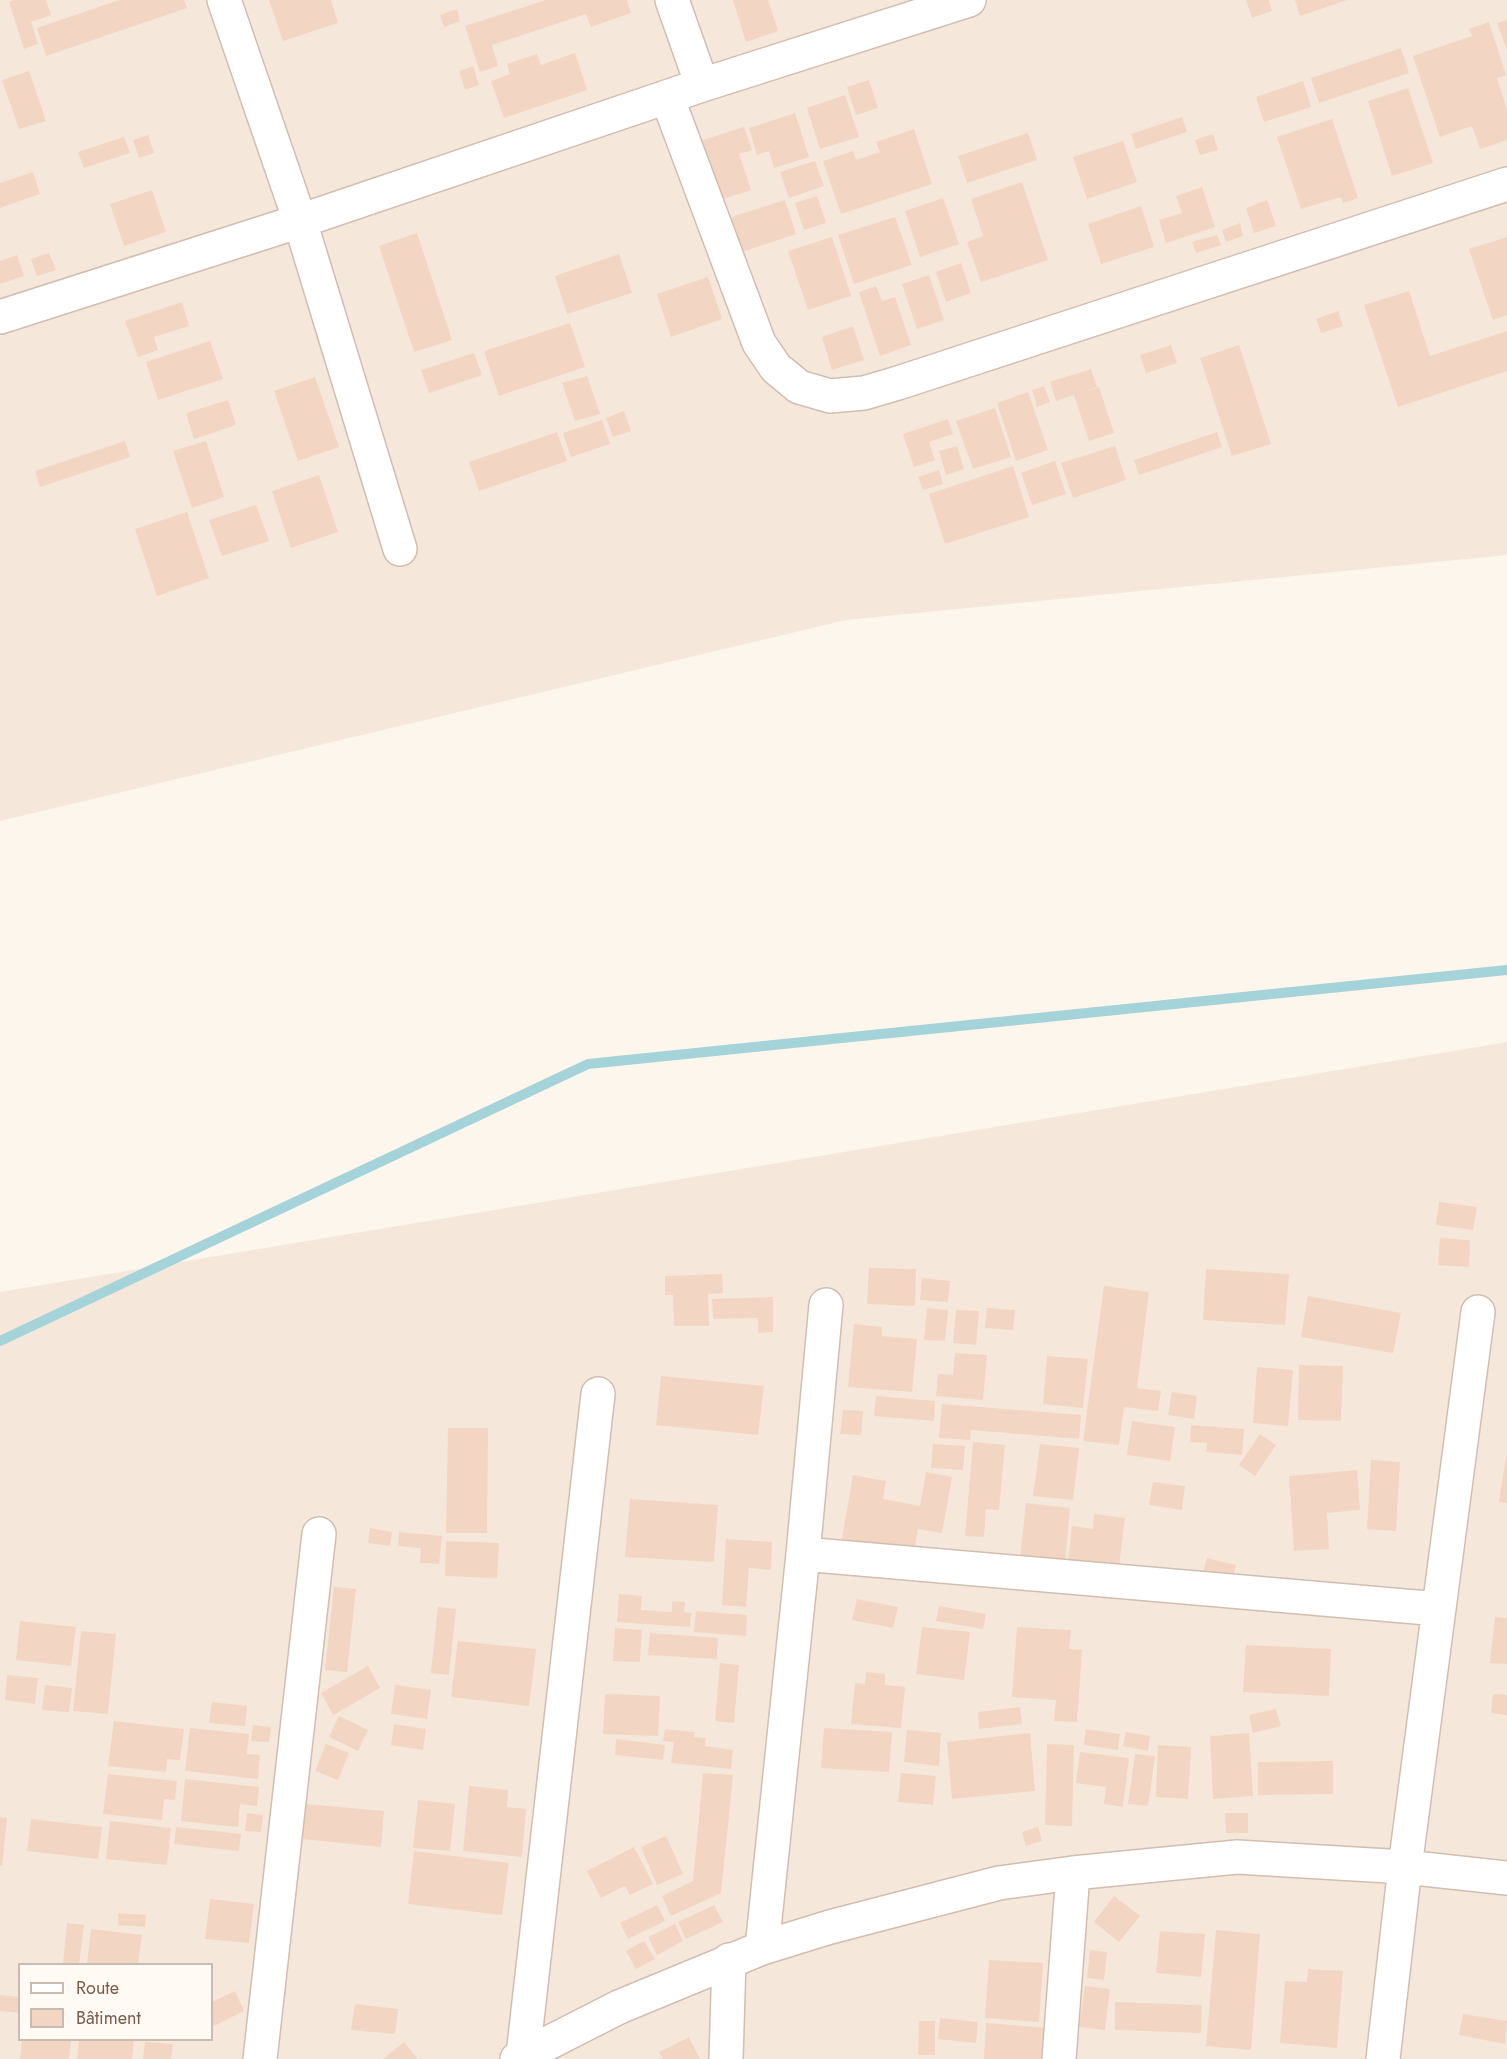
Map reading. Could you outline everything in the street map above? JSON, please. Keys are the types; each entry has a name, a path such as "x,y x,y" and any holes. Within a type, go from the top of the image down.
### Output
{"street":[{"path":"224,0 300,221 400,549"},
{"path":"672,0 702,85"},
{"path":"0,317 300,221 702,85 969,0"},
{"path":"667,97 759,343 776,368 799,387 830,396 864,393 898,383 1507,184"},
{"path":"762,1948 826,1305"},
{"path":"1383,2059 1405,1867 1479,1312"},
{"path":"520,2057 598,1394"},
{"path":"260,2059 319,1534"},
{"path":"803,1554 1439,1609"},
{"path":"520,2057 619,2007 762,1948 830,1927 999,1883 1073,1873 1237,1857 1405,1867 1507,1878"},
{"path":"1059,2059 1073,1873"},
{"path":"726,2059 729,1960"}],"shaded area":[{"path":"0,0 1507,0 1507,555 846,620 0,821"},
{"path":"1507,1042 1507,2059 0,2059 0,1292"}],"building":[{"path":"46,0 51,15 31,22 38,44 24,49 9,2"},
{"path":"119,0 184,0 187,8 46,56 37,28"},
{"path":"269,0 331,0 338,23 283,41"},
{"path":"546,0 627,0 631,13 591,27 586,14 492,45 498,66 480,72 465,26"},
{"path":"733,0 768,0 778,31 746,42"},
{"path":"1246,0 1269,0 1272,11 1252,18"},
{"path":"1295,0 1347,0 1300,16"},
{"path":"457,9 460,21 444,27 440,15"},
{"path":"1507,20 1507,50 1497,23"},
{"path":"1489,22 1506,75 1497,78 1507,110 1507,140 1480,149 1472,126 1440,137 1413,56 1472,36 1469,29"},
{"path":"1401,48 1409,73 1319,103 1311,78"},
{"path":"575,53 587,90 504,118 491,81 510,74 507,64 537,54 541,65"},
{"path":"473,66 479,85 465,90 459,71"},
{"path":"29,71 46,121 19,129 2,80"},
{"path":"869,80 878,108 856,115 847,87"},
{"path":"1303,81 1311,107 1264,122 1256,97"},
{"path":"1408,88 1433,163 1392,176 1368,101"},
{"path":"845,95 859,137 820,149 807,108"},
{"path":"795,113 809,157 774,168 769,151 757,155 749,128"},
{"path":"1182,117 1187,132 1136,149 1131,134"},
{"path":"1332,119 1358,198 1343,203 1341,197 1301,209 1277,137"},
{"path":"744,127 752,150 739,154 751,190 720,200 700,141"},
{"path":"914,129 932,184 841,214 823,161 853,151 856,160 880,152 876,142"},
{"path":"1028,133 1037,160 967,183 958,156"},
{"path":"1213,134 1218,150 1200,155 1195,140"},
{"path":"148,135 154,153 139,158 133,140"},
{"path":"124,137 130,153 84,168 78,152"},
{"path":"1123,141 1137,182 1087,199 1073,157"},
{"path":"815,161 824,186 789,198 780,172"},
{"path":"33,172 40,194 0,208 0,183"},
{"path":"1022,182 1048,260 981,282 967,242 983,236 971,199"},
{"path":"1202,187 1215,227 1166,243 1159,220 1182,213 1176,196"},
{"path":"152,190 166,232 124,246 110,204"},
{"path":"817,196 826,223 804,230 795,203"},
{"path":"943,198 959,244 920,257 905,211"},
{"path":"785,200 796,234 739,253 728,218"},
{"path":"1267,200 1276,226 1254,233 1246,208"},
{"path":"1141,206 1154,247 1101,264 1088,224"},
{"path":"895,217 912,265 854,284 838,235"},
{"path":"1240,223 1243,236 1226,242 1222,230"},
{"path":"417,233 452,340 414,352 379,246"},
{"path":"1217,235 1221,245 1196,253 1192,242"},
{"path":"832,237 851,296 808,310 788,251"},
{"path":"1507,237 1507,315 1493,320 1469,249"},
{"path":"49,253 56,270 37,276 31,259"},
{"path":"619,254 632,293 567,314 555,276"},
{"path":"17,255 24,276 0,284 0,261"},
{"path":"961,263 971,293 946,302 936,272"},
{"path":"929,275 944,320 917,329 902,284"},
{"path":"708,277 722,319 671,337 657,294"},
{"path":"876,286 882,301 895,297 911,345 880,356 859,292"},
{"path":"1409,291 1430,356 1507,331 1507,371 1398,407 1364,305"},
{"path":"182,302 189,326 154,337 158,350 138,357 125,321"},
{"path":"1338,311 1343,326 1321,333 1316,319"},
{"path":"570,323 585,367 499,396 484,351"},
{"path":"853,326 864,360 832,370 822,337"},
{"path":"210,341 223,379 158,400 146,362"},
{"path":"1171,345 1177,363 1146,373 1140,355"},
{"path":"1239,345 1271,444 1232,456 1200,358"},
{"path":"474,353 482,375 429,393 421,370"},
{"path":"1091,369 1097,387 1080,394 1099,387 1114,433 1089,441 1074,395 1056,401 1050,382"},
{"path":"587,376 600,414 575,421 562,383"},
{"path":"315,377 339,447 298,461 274,391"},
{"path":"1044,386 1050,402 1037,407 1032,390"},
{"path":"1028,392 1048,450 1016,461 997,403"},
{"path":"228,400 236,425 194,439 186,413"},
{"path":"995,408 1011,457 973,469 956,421"},
{"path":"624,411 631,431 613,437 606,418"},
{"path":"948,419 953,434 929,442 935,460 914,467 903,434"},
{"path":"602,420 610,444 571,457 563,433"},
{"path":"557,432 567,461 479,491 469,462"},
{"path":"1217,432 1222,447 1139,475 1134,460"},
{"path":"125,441 130,457 40,487 35,471"},
{"path":"206,441 224,497 192,508 173,451"},
{"path":"957,446 964,469 946,475 939,451"},
{"path":"1115,446 1126,480 1073,498 1061,463"},
{"path":"1055,461 1066,494 1032,505 1021,473"},
{"path":"1013,466 1029,517 945,544 929,494"},
{"path":"939,470 943,484 923,490 918,477"},
{"path":"319,475 338,532 291,548 272,491"},
{"path":"256,505 269,541 222,556 209,520"},
{"path":"187,512 209,578 157,596 135,529"},
{"path":"1439,1202 1477,1207 1473,1230 1436,1225"},
{"path":"1440,1238 1470,1240 1469,1267 1438,1265"},
{"path":"869,1268 916,1269 915,1306 867,1304"},
{"path":"1206,1269 1289,1274 1285,1325 1203,1320"},
{"path":"722,1274 723,1293 708,1294 709,1326 674,1326 673,1295 665,1295 665,1276"},
{"path":"922,1278 950,1281 948,1302 920,1300"},
{"path":"1104,1286 1149,1292 1137,1388 1161,1391 1158,1411 1124,1407 1119,1445 1083,1441"},
{"path":"1308,1296 1401,1313 1393,1353 1301,1337"},
{"path":"773,1297 773,1332 758,1333 758,1318 713,1319 712,1299"},
{"path":"927,1308 948,1310 945,1341 924,1340"},
{"path":"987,1308 1015,1310 1013,1330 985,1328"},
{"path":"956,1310 979,1311 976,1345 953,1343"},
{"path":"854,1324 882,1327 882,1336 917,1339 912,1392 848,1387"},
{"path":"955,1353 987,1355 983,1400 936,1396 938,1374 953,1375"},
{"path":"1047,1356 1088,1359 1083,1408 1043,1404"},
{"path":"1299,1365 1343,1366 1341,1421 1298,1420"},
{"path":"1257,1367 1293,1370 1288,1426 1253,1423"},
{"path":"661,1376 764,1386 758,1435 656,1425"},
{"path":"1172,1392 1197,1396 1194,1419 1168,1415"},
{"path":"876,1396 935,1401 934,1421 874,1416"},
{"path":"942,1404 1081,1415 1079,1439 971,1430 970,1440 939,1438"},
{"path":"843,1410 863,1411 861,1435 840,1434"},
{"path":"1132,1421 1175,1427 1170,1461 1127,1455"},
{"path":"1191,1425 1244,1429 1242,1455 1206,1452 1207,1443 1190,1442"},
{"path":"448,1428 488,1428 487,1533 446,1533"},
{"path":"1260,1434 1276,1445 1255,1476 1239,1465"},
{"path":"973,1442 1005,1445 999,1510 986,1509 984,1537 965,1536"},
{"path":"933,1444 965,1446 963,1470 931,1468"},
{"path":"1040,1444 1079,1448 1073,1500 1033,1496"},
{"path":"1507,1457 1507,1503 1499,1502"},
{"path":"1371,1460 1400,1462 1396,1531 1367,1529"},
{"path":"1357,1470 1360,1510 1327,1513 1329,1549 1294,1551 1289,1476"},
{"path":"926,1472 952,1477 942,1533 918,1529 914,1552 842,1539 853,1475 886,1481 883,1499 920,1506"},
{"path":"1153,1482 1185,1486 1182,1510 1149,1505"},
{"path":"630,1499 718,1505 714,1562 625,1557"},
{"path":"1026,1503 1070,1508 1065,1562 1020,1558"},
{"path":"1094,1514 1125,1518 1119,1567 1068,1562 1072,1526 1093,1529"},
{"path":"370,1528 392,1532 390,1546 368,1543"},
{"path":"399,1532 442,1536 439,1564 420,1563 421,1548 398,1546"},
{"path":"726,1539 772,1542 771,1570 749,1568 746,1607 722,1605"},
{"path":"446,1541 499,1543 497,1578 445,1576"},
{"path":"1207,1558 1236,1565 1232,1582 1202,1575"},
{"path":"334,1587 356,1589 347,1672 325,1670"},
{"path":"619,1594 642,1596 641,1610 672,1612 672,1601 685,1602 684,1612 691,1613 690,1627 617,1622"},
{"path":"857,1599 898,1607 893,1628 852,1620"},
{"path":"939,1606 986,1614 983,1629 936,1621"},
{"path":"438,1607 456,1609 449,1675 431,1673"},
{"path":"696,1611 747,1615 746,1636 694,1632"},
{"path":"1495,1617 1507,1618 1507,1664 1490,1663"},
{"path":"20,1621 76,1627 71,1666 16,1660"},
{"path":"922,1627 970,1632 964,1680 916,1674"},
{"path":"1017,1627 1071,1630 1069,1649 1082,1650 1077,1722 1054,1721 1056,1700 1012,1697"},
{"path":"615,1628 642,1630 640,1662 613,1661"},
{"path":"81,1631 116,1634 108,1714 73,1711"},
{"path":"650,1633 718,1638 717,1659 648,1655"},
{"path":"458,1641 536,1649 529,1706 451,1697"},
{"path":"1246,1645 1331,1649 1329,1696 1243,1692"},
{"path":"720,1663 739,1665 734,1723 715,1721"},
{"path":"368,1666 380,1688 333,1715 321,1693"},
{"path":"866,1672 885,1674 885,1685 905,1687 901,1728 851,1724 855,1683 865,1684"},
{"path":"7,1675 38,1678 35,1704 5,1700"},
{"path":"45,1685 72,1688 69,1712 42,1710"},
{"path":"395,1685 431,1690 427,1719 391,1714"},
{"path":"605,1694 660,1696 658,1736 603,1734"},
{"path":"1493,1694 1507,1695 1507,1715 1491,1713"},
{"path":"212,1702 247,1706 245,1726 209,1723"},
{"path":"1020,1707 1022,1724 979,1729 978,1712"},
{"path":"1276,1709 1281,1726 1253,1733 1249,1715"},
{"path":"339,1716 368,1730 358,1751 329,1737"},
{"path":"114,1721 184,1729 180,1760 167,1759 166,1772 108,1766"},
{"path":"394,1724 426,1729 423,1750 391,1745"},
{"path":"253,1725 271,1727 269,1742 251,1741"},
{"path":"190,1728 249,1734 247,1754 260,1755 258,1779 185,1771"},
{"path":"824,1728 892,1732 889,1772 821,1768"},
{"path":"665,1729 695,1732 694,1737 706,1738 705,1746 733,1750 731,1769 671,1763 674,1742 663,1741"},
{"path":"1086,1729 1120,1734 1118,1750 1084,1745"},
{"path":"907,1730 941,1733 939,1766 904,1762"},
{"path":"1126,1732 1150,1736 1148,1751 1123,1746"},
{"path":"1030,1733 1035,1791 952,1799 947,1742"},
{"path":"1249,1733 1253,1796 1213,1799 1210,1736"},
{"path":"616,1739 665,1745 663,1760 615,1755"},
{"path":"326,1744 349,1753 338,1780 315,1771"},
{"path":"1047,1744 1074,1745 1072,1826 1045,1825"},
{"path":"1158,1745 1191,1747 1188,1799 1156,1797"},
{"path":"1080,1752 1129,1758 1123,1807 1104,1804 1106,1787 1076,1783"},
{"path":"1135,1754 1155,1756 1148,1806 1128,1804"},
{"path":"1333,1761 1333,1794 1258,1795 1258,1762"},
{"path":"703,1773 733,1775 721,1893 671,1916 662,1896 693,1881"},
{"path":"901,1773 936,1776 933,1805 898,1802"},
{"path":"108,1774 177,1781 175,1800 164,1799 162,1820 103,1814"},
{"path":"185,1779 259,1787 257,1806 240,1804 238,1827 181,1821"},
{"path":"469,1786 508,1790 507,1807 526,1809 522,1857 463,1851"},
{"path":"418,1800 455,1804 450,1851 413,1848"},
{"path":"305,1804 384,1811 381,1847 302,1839"},
{"path":"247,1813 263,1815 261,1832 245,1831"},
{"path":"1225,1813 1248,1813 1248,1833 1226,1833"},
{"path":"0,1817 7,1818 2,1866 0,1866"},
{"path":"31,1819 102,1827 98,1859 27,1851"},
{"path":"110,1821 171,1828 167,1865 106,1859"},
{"path":"176,1827 241,1834 239,1851 174,1844"},
{"path":"1038,1827 1042,1841 1026,1846 1022,1832"},
{"path":"666,1836 683,1874 657,1885 641,1847"},
{"path":"634,1847 653,1884 630,1895 625,1886 601,1898 587,1871"},
{"path":"414,1851 509,1863 502,1915 408,1904"},
{"path":"1114,1896 1140,1916 1119,1942 1094,1922"},
{"path":"210,1899 254,1904 249,1943 205,1939"},
{"path":"657,1905 665,1921 628,1939 620,1923"},
{"path":"714,1905 723,1922 686,1939 678,1922"},
{"path":"118,1913 146,1915 145,1927 118,1925"},
{"path":"67,1923 84,1925 79,1963 63,1963"},
{"path":"675,1924 683,1941 657,1955 648,1937"},
{"path":"91,1929 142,1935 138,1963 87,1963"},
{"path":"1216,1930 1260,1934 1251,2050 1206,2046"},
{"path":"1160,1931 1205,1934 1201,1977 1156,1973"},
{"path":"644,1941 655,1959 636,1969 626,1951"},
{"path":"1090,1950 1107,1952 1104,1980 1087,1978"},
{"path":"989,1960 1043,1963 1039,2022 985,2018"},
{"path":"1308,1969 1343,1971 1337,2048 1280,2043 1285,1981 1307,1982"},
{"path":"1085,1986 1110,1989 1105,2030 1079,2027"},
{"path":"235,1991 244,2011 213,2026 213,2002"},
{"path":"0,1995 18,1997 18,2013 0,2011"},
{"path":"1115,2002 1202,2005 1201,2033 1115,2030"},
{"path":"355,2004 398,2009 395,2034 351,2030"},
{"path":"1463,2014 1507,2021 1505,2044 1459,2035"},
{"path":"940,2018 978,2022 976,2043 938,2039"},
{"path":"919,2021 935,2021 935,2055 918,2055"},
{"path":"986,2023 1049,2028 1046,2059 984,2059"},
{"path":"689,2037 700,2059 663,2059 659,2052"},
{"path":"22,2041 71,2041 69,2059 20,2059"},
{"path":"79,2041 134,2041 132,2059 77,2059"},
{"path":"145,2042 173,2044 171,2059 143,2059"},
{"path":"404,2042 418,2059 383,2059"}],"waterway":[{"path":"0,1341 588,1064 1507,970"}]}
